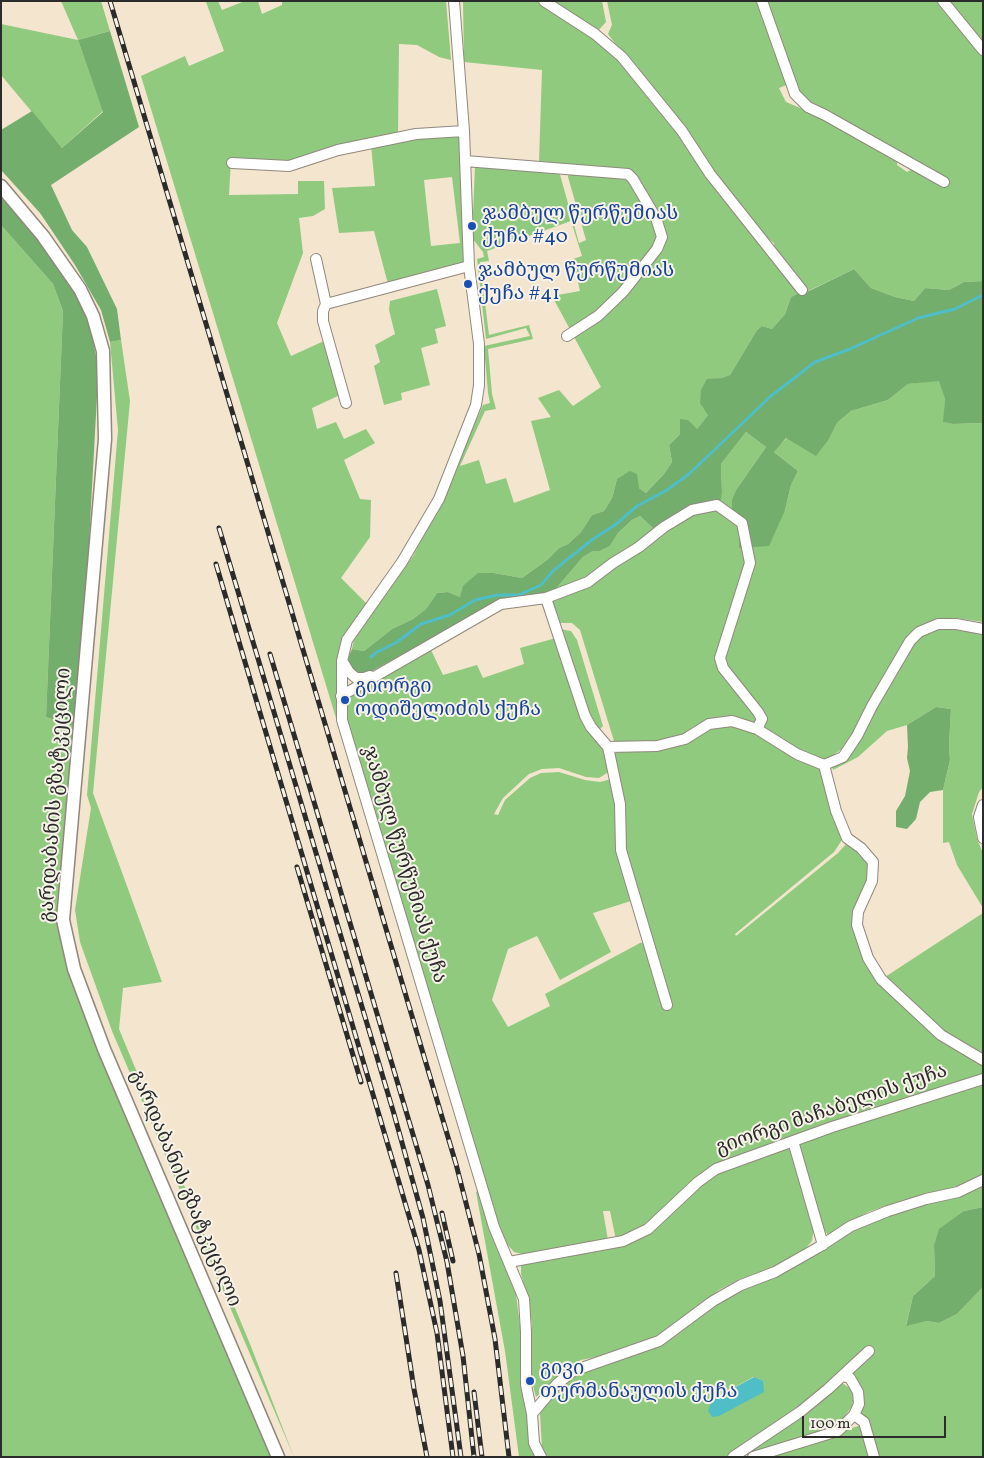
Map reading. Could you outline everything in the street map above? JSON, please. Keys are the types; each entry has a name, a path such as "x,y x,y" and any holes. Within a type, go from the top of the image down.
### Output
{"main road":[{"name":"გარდაბანის გზატკეცილი","path":"1,186 43,236 80,289 93,316 103,351 105,439 64,920 74,969 104,1049 278,1457"}],"street":[{"name":"ჯამბულ წურწუმიას ქუჩა","path":"454,1 464,131 469,266 479,344 480,385 476,406 439,499 402,562 347,640 342,661 342,720 494,1227 524,1300 526,1384 532,1414 534,1443 541,1457"},
{"path":"544,1 594,34 622,57 682,131 710,174 802,290"},
{"path":"762,1 795,94 808,107 944,182"},
{"path":"943,1 983,50"},
{"path":"232,162 289,166 338,150 416,134 464,131"},
{"path":"465,161 628,174 634,179 660,227 662,237 657,249 623,292 598,316 567,336"},
{"path":"316,259 326,304 323,311 323,321 346,404"},
{"path":"326,304 469,266"},
{"path":"341,696 501,604 546,598 588,582 664,527 692,510 717,505 742,523 750,563 720,658 723,668 762,719 757,729"},
{"path":"546,598 586,716 591,727 608,747 620,804 621,850 668,1005"},
{"path":"608,747 657,746 685,739 710,724 732,721 757,729 797,754 824,765 843,757 857,736 872,706 910,641 919,632 938,624 956,624 983,629"},
{"path":"342,661 349,672 356,678 378,674"},
{"name":"გიორგი მაჩაბელის ქუჩა","path":"824,765 836,811 847,838 861,848 873,862 872,881 858,912 857,926 868,958 881,979 941,1035 983,1060"},
{"path":"983,805 980,817 983,838"},
{"name":"გიორგი მაჩაბელის ქუჩა","path":"509,1262 623,1241 648,1229 698,1182 716,1168 983,1078"},
{"path":"793,1141 822,1245"},
{"path":"532,1414 557,1384 573,1371 659,1342 713,1301 741,1285 775,1272 851,1226 888,1211 926,1199 958,1192 983,1180"},
{"path":"733,1457 800,1412 868,1351"},
{"path":"753,1457 838,1430 854,1415 859,1404 858,1392 850,1378 842,1376"},
{"path":"854,1415 864,1422 874,1457"}],"green space":[{"path":"61,1 101,1 110,31 78,40"},
{"path":"218,1 222,10 245,1 258,1 262,14 282,5 282,1 446,1 451,60 439,57 417,45 399,44 398,135 289,163 231,160 229,195 298,194 298,181 324,181 325,209 313,216 299,218 303,253 277,323 291,356 324,341 340,395 312,408 317,429 336,422 344,439 366,429 375,443 344,460 360,499 371,500 370,537 341,578 367,604 337,662 336,718 141,76 185,56 189,66 224,51 206,2"},
{"path":"463,1 540,1 595,39 622,61 801,292 791,297 785,314 772,329 762,326 757,330 730,375 707,380 708,415 697,429 680,434 669,445 672,462 664,474 646,493 617,479 612,498 604,511 592,515 581,532 568,544 559,548 547,560 522,578 494,573 460,597 448,592 437,593 426,609 413,619 392,629 364,651 352,649 354,639 413,556 441,502 483,405 490,403 484,346 530,336 526,328 486,339 477,259 484,257 483,252 472,238 475,166 559,171 579,243 586,240 568,177 569,173 627,178 652,222 658,217 631,170 539,161 542,70 464,62","holes":["571,221 582,256 573,259 580,291 552,296 601,387 573,406 559,390 538,398 551,417 531,421 550,490 514,503 506,478 486,484 479,460 460,466 485,411 496,409 492,394 488,349 533,339 529,325 489,335 480,262 489,261 487,251"]},
{"path":"551,1 602,1 606,22 597,32"},
{"path":"607,1 758,1 789,84 779,88 786,102 817,115 897,160 897,165 907,172 914,168 807,100 798,89 765,1 939,1 983,55 983,281 964,282 949,290 925,288 914,301 895,297 871,288 854,269 806,292 775,253 774,243 756,230 608,34 612,25"},
{"path":"947,1 983,1 983,44"},
{"path":"1,24 78,40 103,111 62,148 1,75"},
{"path":"110,31 139,127 51,185 72,230 87,247 117,309 121,340 110,342 101,310 75,265 40,213 1,170 1,130 32,111 62,148 103,112 78,40"},
{"path":"459,137 465,264 388,284 374,231 339,233 332,188 375,186 371,145 421,138","holes":["452,177 460,243 431,246 424,180"]},
{"path":"1,194 43,246 76,293 91,329 96,356 98,377 84,636 73,726 46,717 63,311 53,284 1,225"},
{"path":"1,225 53,284 63,311 46,717 73,726 59,909 63,940 274,1457 1,1457"},
{"path":"854,269 871,288 895,297 914,301 925,288 949,290 964,282 983,281 983,423 953,424 943,422 945,399 939,381 908,384 888,400 851,411 837,423 829,439 816,456 786,438 774,452 798,471 791,485 785,510 769,546 739,548 739,534 732,510 732,499 736,490 766,447 746,432 721,464 722,492 720,503 656,531 640,516 632,520 618,533 610,546 600,551 593,551 583,557 554,591 502,600 372,671 362,674 354,671 349,665 348,658 352,649 364,651 392,629 413,619 426,609 437,593 448,592 460,597 463,586 478,573 494,573 522,578 547,560 559,548 568,544 581,532 592,515 604,511 612,498 617,479 630,471 637,474 639,488 646,493 664,474 672,462 669,445 680,434 680,419 688,420 697,429 708,415 700,403 701,390 707,379 730,375 757,330 762,326 772,329 785,314 791,297 801,292 809,291"},
{"path":"437,289 446,326 435,329 438,343 421,348 430,385 401,393 402,400 384,405 374,366 380,362 375,345 395,334 389,310 390,301"},
{"path":"121,340 130,401 93,793 162,982 123,988 119,1029 250,1344 294,1457 112,1031 80,942 75,910 91,808 87,795 118,430 110,342"},
{"path":"940,380 945,399 944,422 953,424 983,423 983,622 955,618 932,621 917,628 855,733 843,748 828,759 816,759 729,718 685,736 657,744 624,744 614,741 580,630 572,623 557,623 546,592 554,591 583,557 593,551 600,551 610,546 618,533 632,520 640,516 656,531 722,492 721,464 746,432 766,447 736,490 732,499 732,510 739,534 739,547 785,510 791,485 798,471 773,451 787,438 829,439 837,423 851,411 888,400 908,384"},
{"path":"940,627 983,632 983,787 979,792 972,814 977,839 983,853 983,908 957,865 949,842 943,843 943,790 950,760 951,709 936,707 907,725 887,731 858,757 833,770 832,766 920,635"},
{"path":"560,629 571,631 577,640 603,726 599,730 590,721"},
{"path":"556,638 583,717 603,745 610,767 607,773 599,778 586,777 559,768 542,769 529,774 503,798 494,814 498,815 505,800 530,778 541,773 559,772 585,780 600,782 614,780 619,803 618,849 634,900 593,913 611,952 560,980 537,936 508,949 492,1000 508,1027 550,1006 545,994 644,942 647,945 665,1007 670,1005 623,848 623,803 613,753 658,748 685,741 710,726 733,724 756,731 796,756 822,769 834,812 844,837 834,852 735,934 736,936 838,853 847,843 852,843 870,861 865,894 855,912 854,921 857,938 876,978 942,1038 983,1063 983,1076 724,1161 712,1168 647,1226 631,1236 616,1240 610,1211 603,1211 608,1240 606,1242 530,1256 514,1252 501,1234 428,1001 345,718 346,706 352,696 430,648 443,675 477,665 483,678 524,664 520,648"},
{"path":"936,707 951,709 950,760 943,790 930,792 920,802 916,819 907,829 896,827 896,811 905,796 910,771 907,758 907,725"},
{"path":"983,913 983,1056 942,1032 885,977"},
{"path":"983,1083 983,1176 944,1192 900,1201 868,1212 828,1235 822,1227 798,1146 805,1141"},
{"path":"789,1146 794,1151 814,1227 812,1241 804,1250 769,1269 740,1279 719,1290 658,1337 606,1355 581,1360 567,1367 536,1397 529,1363 532,1325 528,1298 521,1274 521,1265 618,1245 721,1169"},
{"path":"983,1186 983,1207 964,1211 934,1246 935,1276 913,1296 906,1325 927,1321 939,1323 957,1314 983,1287 983,1457 877,1457 860,1415 864,1400 857,1382 849,1373 874,1350 869,1345 816,1394 725,1457 547,1457 542,1448 540,1413 558,1388 573,1375 615,1361 856,1229 890,1214 972,1192","holes":["753,1377 762,1381 712,1400"]},
{"path":"479,1190 516,1294 520,1326 521,1383 529,1413 528,1441 536,1457 519,1457 505,1351 476,1192"},
{"path":"983,1207 983,1287 957,1314 939,1323 927,1321 906,1326 913,1296 935,1276 934,1246 939,1229 964,1211"},
{"path":"842,1383 851,1389 854,1397 852,1406 843,1419 829,1428 741,1457 804,1414"},
{"path":"861,1425 870,1457 766,1457"}],"water":[{"path":"754,1377 763,1381 764,1392 719,1416 712,1417 708,1411 712,1400"}],"waterway":[{"path":"371,657 397,642 421,624 450,615 475,600 498,595 519,595 541,585 554,570 593,539 615,525 637,506 667,490 689,474 771,396 815,362 850,349 918,318 955,309 983,295"}],"railway":[{"path":"110,1 456,1164 479,1254 495,1339 509,1457"},
{"path":"219,528 394,1114 423,1218 440,1301 461,1457"},
{"path":"216,564 419,1250 437,1333 453,1457"},
{"path":"270,654 428,1185 447,1262 463,1356 474,1457"},
{"path":"297,867 361,1082"},
{"path":"442,1213 453,1261"},
{"path":"396,1273 414,1389 427,1457"},
{"path":"474,1392 482,1457"}],"place":[{"name":"ჯამბულ წურწუმიას ქუჩა #40","path":"472,226"},
{"name":"ჯამბულ წურწუმიას ქუჩა #41","path":"468,284"},
{"name":"გიორგი ოდიშელიძის ქუჩა","path":"345,700"},
{"name":"გივი თურმანაულის ქუჩა","path":"530,1381"}]}
